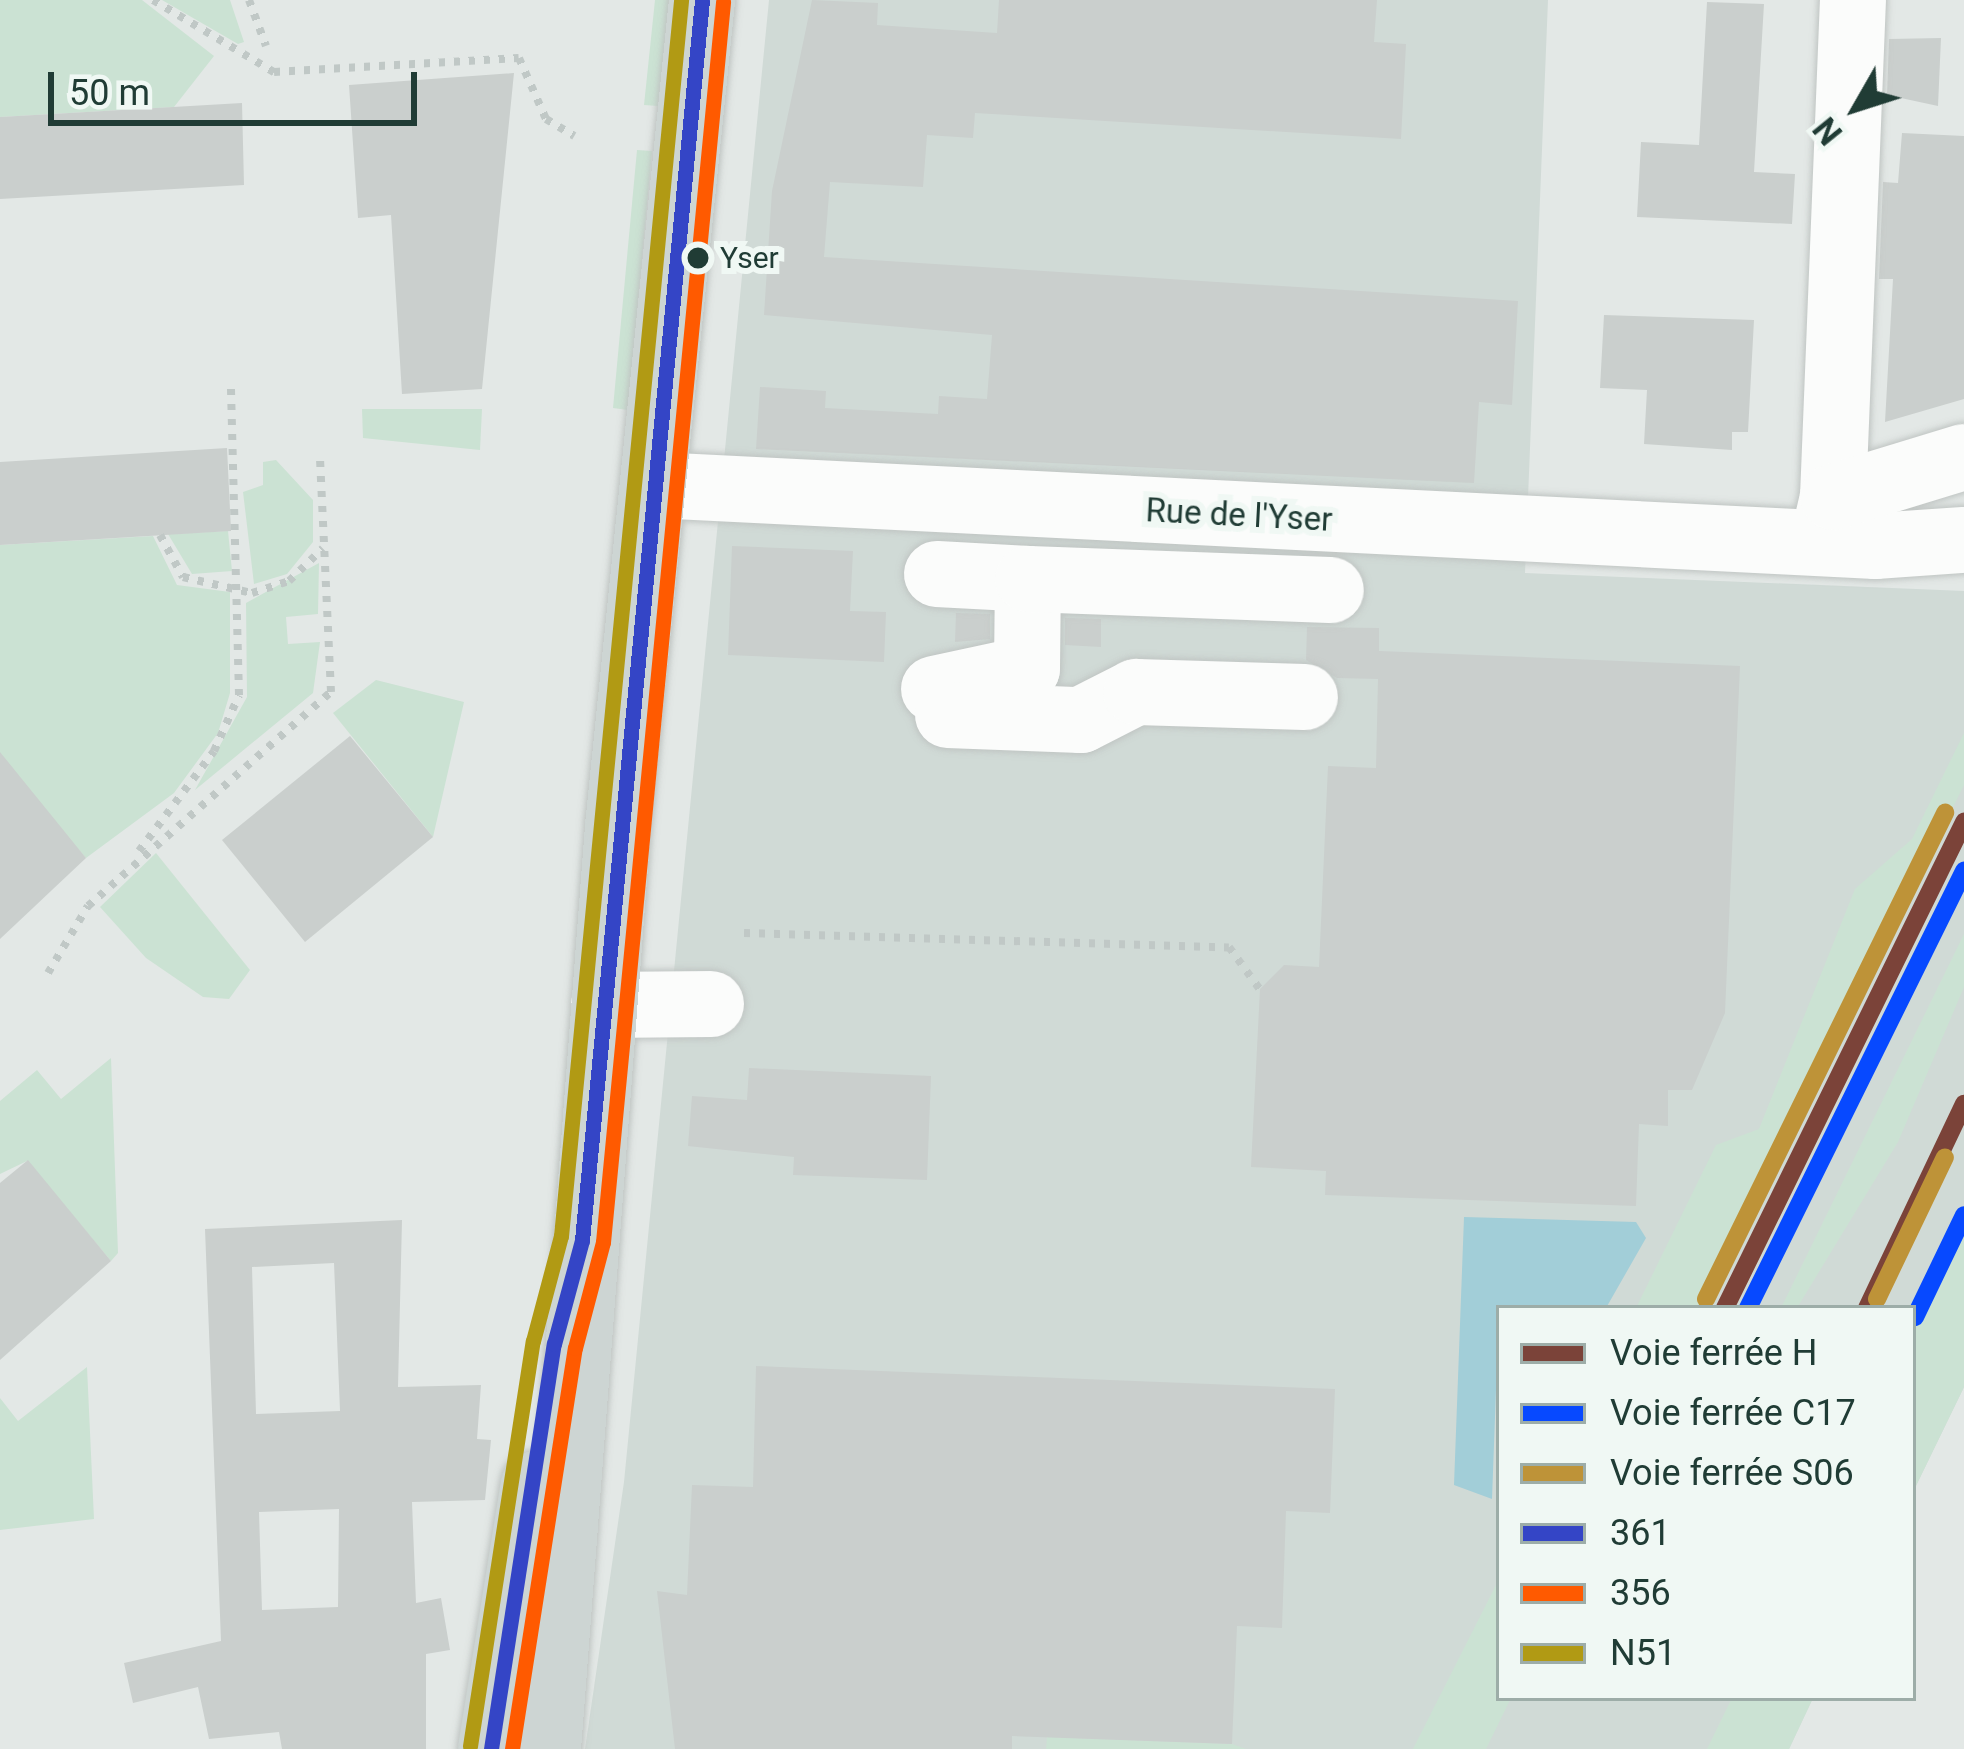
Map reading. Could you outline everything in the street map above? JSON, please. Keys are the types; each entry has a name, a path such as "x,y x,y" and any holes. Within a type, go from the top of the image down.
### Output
{"main road":[{"path":"548,1749 582,1376 582,1240 702,0"},
{"path":"491,1749 554,1344 582,1240"}],"street":[{"path":"1828,520 1852,0"},
{"name":"Rue de l'Yser","path":"1828,520 1964,458"},
{"name":"Rue de l'Yser","path":"655,485 1828,520 1964,540"},
{"path":"937,574 1331,590"},
{"path":"1028,579 1027,669 933,701 1081,720 1136,692 1305,697"},
{"path":"604,1005 711,1004"}],"path":[{"path":"153,0 274,72 519,58 546,118 574,136"},
{"path":"249,0 266,46"},
{"path":"48,973 236,707 240,588 230,388"},
{"path":"123,871 331,692 320,458"},
{"path":"160,535 179,574 240,588 276,588 324,546"},
{"path":"744,933 1229,947 1261,992"}],"shaded area":[{"path":"769,0 1548,0 1525,573 1964,591 1964,1387 1916,1486 1916,1305 1496,1305 1496,1609 1429,1749 585,1749 624,1482"},
{"path":"1496,1700 1812,1701 1789,1749 1437,1749"}],"green space":[{"path":"0,0 142,0 214,56 174,107 0,117"},
{"path":"162,0 230,0 244,42 238,44"},
{"path":"655,0 669,0 658,106 644,105"},
{"path":"637,150 652,151 628,410 613,408"},
{"path":"362,409 482,409 480,450 363,438"},
{"path":"276,460 313,500 313,542 287,574 254,584 243,492 263,485 263,462"},
{"path":"228,531 232,571 192,574 168,534"},
{"path":"153,536 177,585 230,592 230,693 218,733 174,793 86,858 0,760 0,545"},
{"path":"319,563 318,614 286,617 288,644 320,642 313,693 195,790 247,697 246,603"},
{"path":"376,680 464,702 433,837 333,713"},
{"path":"1964,733 1964,785 1706,1305 1637,1305 1716,1145 1759,1129 1855,889 1912,839"},
{"path":"156,853 250,970 229,999 203,997 146,958 100,907"},
{"path":"1964,934 1964,987 1898,1142 1799,1305 1782,1305"},
{"path":"111,1058 118,1253 111,1261 27,1161 0,1174 0,1101 37,1070 61,1099"},
{"path":"1964,1209 1964,1387 1916,1486 1916,1310"},
{"path":"87,1367 94,1519 0,1530 0,1398 18,1421"},
{"path":"1496,1585 1496,1701 1510,1701 1486,1749 1413,1749"},
{"path":"1731,1701 1812,1701 1789,1749 1707,1749"},
{"path":"1047,1737 1232,1744 1246,1749 1046,1749"}],"water":[{"path":"1464,1217 1636,1222 1646,1238 1608,1305 1496,1305 1492,1499 1454,1485"}],"building":[{"path":"812,0 878,3 877,25 997,33 999,0 1377,0 1374,42 1406,44 1401,139 975,113 973,138 927,135 923,187 830,182 824,257 1518,301 1512,405 1479,402 1474,483 756,449 760,387 826,391 825,408 938,414 939,396 987,399 992,335 764,315 772,191"},
{"path":"1707,2 1764,4 1754,172 1795,174 1792,224 1637,217 1641,142 1699,145"},
{"path":"1941,38 1938,106 1887,95 1889,39"},
{"path":"514,73 482,389 402,394 391,215 358,218 349,85"},
{"path":"242,103 244,185 0,199 0,117"},
{"path":"1902,133 1964,136 1964,399 1885,422 1893,279 1879,279 1883,182 1898,183"},
{"path":"1604,315 1754,320 1748,432 1732,432 1732,450 1644,444 1647,390 1600,388"},
{"path":"227,448 231,531 0,545 0,462"},
{"path":"732,546 853,551 850,611 886,612 884,662 728,655"},
{"path":"956,613 990,614 990,639 955,642"},
{"path":"1065,618 1101,619 1101,647 1065,645"},
{"path":"1307,627 1379,628 1379,651 1740,666 1725,1013 1692,1090 1668,1090 1668,1126 1639,1124 1636,1206 1325,1195 1326,1171 1251,1167 1260,989 1284,965 1319,967 1328,766 1376,768 1378,679 1337,678 1306,660"},
{"path":"350,736 433,837 305,942 222,840"},
{"path":"0,752 86,858 0,939"},
{"path":"749,1068 931,1076 927,1180 793,1175 794,1157 688,1146 692,1096 747,1100"},
{"path":"28,1160 111,1261 0,1360 0,1183"},
{"path":"402,1220 398,1387 481,1385 477,1439 491,1440 485,1500 412,1502 416,1603 441,1598 450,1650 426,1654 426,1749 282,1749 279,1732 209,1739 198,1687 133,1703 124,1663 221,1641 205,1229","holes":["334,1263 340,1411 256,1414 252,1267","339,1509 338,1607 262,1610 259,1512"]},
{"path":"756,1366 1335,1389 1330,1513 1286,1511 1282,1628 1237,1626 1232,1744 1012,1736 1012,1749 675,1749 657,1591 687,1595 692,1485 753,1487"}],"rail line":[{"name":"S06","path":"1706,1299 1945,813"},
{"name":"H","path":"1726,1305 1964,822"},
{"name":"C17","path":"1749,1305 1964,870"},
{"name":"H","path":"1868,1305 1964,1104"},
{"name":"S06","path":"1877,1299 1945,1157"},
{"name":"C17","path":"1916,1315 1964,1215"}],"transit line":[{"name":"N51","path":"470,1746 533,1341 561,1236 681,0"},
{"name":"361","path":"491,1749 554,1344 582,1240 702,0"},
{"name":"356","path":"512,1749 575,1348 603,1242 723,2"}],"place":[{"name":"Yser","path":"698,258"}]}
